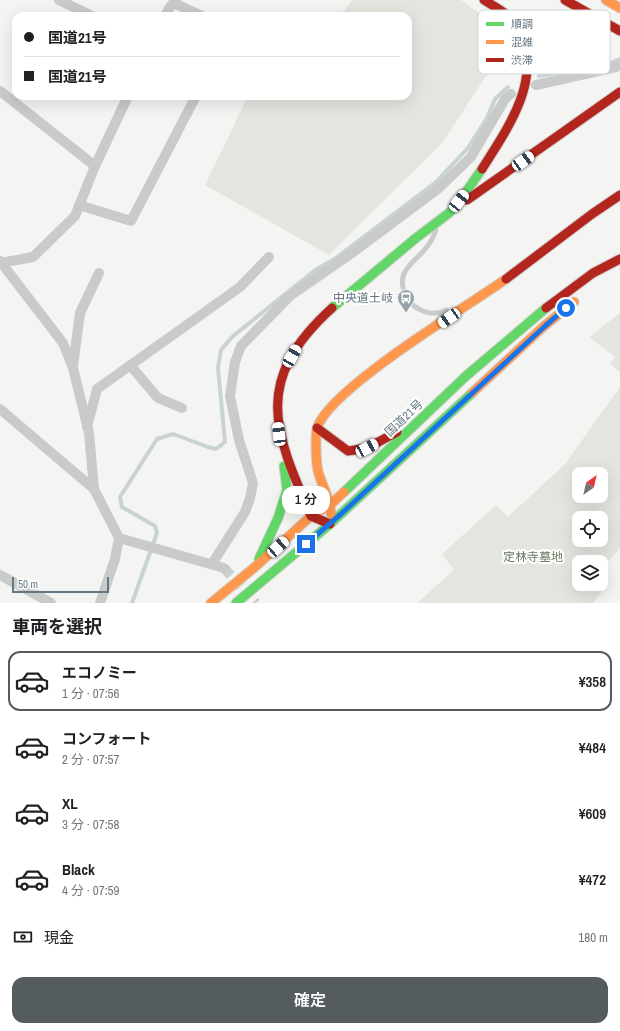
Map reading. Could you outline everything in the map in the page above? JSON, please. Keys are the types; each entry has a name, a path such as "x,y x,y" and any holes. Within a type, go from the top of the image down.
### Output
{"highway":[{"path":"484,0 499,10"},
{"path":"565,0 583,10"},
{"path":"606,0 619,7"},
{"path":"610,25 620,31"},
{"path":"450,212 477,177 500,138 519,102 527,74"},
{"path":"256,567 278,518 287,490 277,412 278,389 285,368 299,343 321,318 438,221 620,92"},
{"path":"600,208 620,183"},
{"path":"330,524 331,504 318,469 317,428 323,415 354,384 510,277 600,208 620,195"},
{"name":"国道21号","path":"211,603 256,567 311,516 331,504 469,373 531,320 590,276 612,262 620,259"},
{"path":"607,276 620,266"},
{"path":"236,603 330,524 544,327 584,294"},
{"path":"317,428 348,451 367,448 390,437 428,412"},
{"path":"281,444 311,516 330,524"}],"street":[{"path":"59,0 84,12"},
{"path":"167,12 175,1 195,12"},
{"path":"610,68 620,64"},
{"path":"536,85 585,74"},
{"path":"0,91 95,166"},
{"path":"212,564 245,512 253,483 239,440 230,396 235,362 241,346 290,296 352,254 439,188 471,156 505,98 511,94"},
{"path":"100,603 115,559 119,538 94,489 87,427 72,368 63,343 1,262 33,257 75,216 95,166 125,100"},
{"path":"79,205 131,221 194,100"},
{"path":"87,427 97,389 240,288 269,256"},
{"path":"72,368 80,313 99,273"},
{"path":"130,365 158,398 182,408"},
{"path":"0,409 94,489"},
{"path":"119,538 224,568"},
{"path":"0,575 51,603"}],"lane":[{"path":"438,221 434,236 425,249 408,265 404,273 404,292 408,300 423,312 433,313 443,312 467,299 484,295"}],"green space":[{"path":"352,0 461,0 478,12 478,74 487,74 443,142 329,255 205,185 246,100 412,100 412,12 342,12"},
{"path":"620,313 620,372 610,364 615,357 589,337"},
{"name":"定林寺墓地","path":"620,387 620,548 608,562 608,555 572,555 572,591 601,591 602,592 593,603 417,603 454,570 442,554 496,505 508,517 565,464"}],"waterway":[{"path":"610,63 620,59"},
{"path":"539,76 550,74"},
{"path":"132,603 157,533 155,526 122,507 120,497 157,439 173,434 216,449 225,442 218,368 221,350 232,337 314,271 336,258 436,182 468,148 487,118 495,99 508,87"}],"tunnel":[{"path":"224,568 256,603"}],"traffic: fast":[{"path":"332,308 416,238 449,213 459,202 482,169"},
{"path":"344,492 466,376 546,308"},
{"path":"236,603 330,524 472,393"},
{"path":"259,559 278,518 287,490 284,466"}],"traffic: slow":[{"path":"606,0 620,8"},
{"path":"331,514 328,497 318,471 316,453 317,428 327,412 346,392 372,371 506,279"},
{"path":"472,393 543,327 574,302"},
{"path":"211,603 255,567 311,516 331,504 344,492"}],"traffic: jam":[{"path":"484,0 500,10"},
{"path":"565,0 583,10"},
{"path":"610,25 620,31"},
{"path":"482,169 501,139 518,105 524,88 526,74"},
{"path":"467,200 620,92"},
{"path":"506,279 592,214 620,195"},
{"path":"546,308 593,273 620,259"},
{"path":"330,524 311,516 287,457 280,431 278,406 281,383 290,359 307,334 332,308"},
{"path":"317,428 348,451 367,448 397,432"}],"place":[{"name":"中央道土岐","path":"406,313"}],"route":[{"path":"306,544 330,524 566,308"}]}
